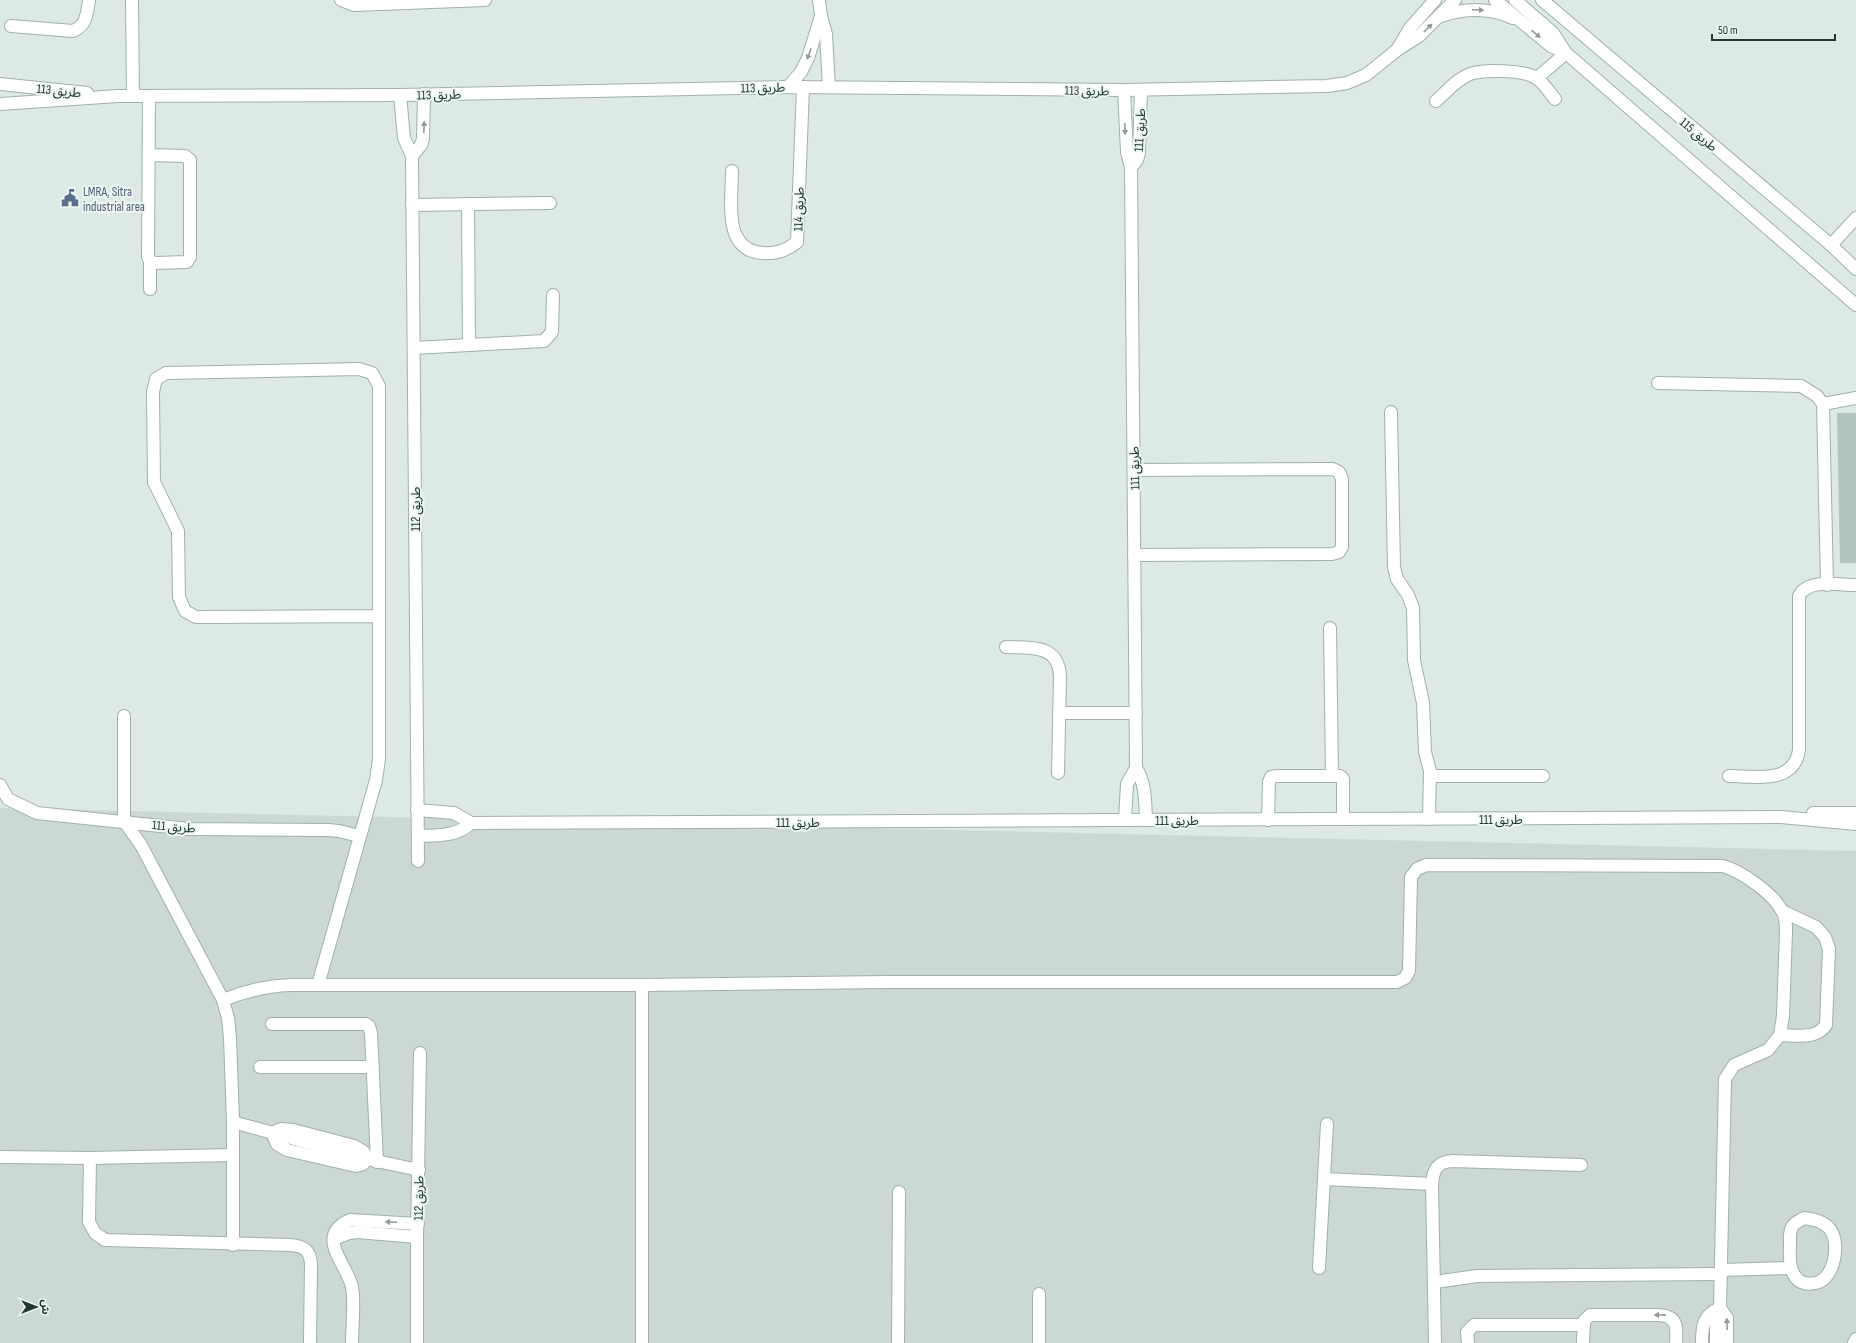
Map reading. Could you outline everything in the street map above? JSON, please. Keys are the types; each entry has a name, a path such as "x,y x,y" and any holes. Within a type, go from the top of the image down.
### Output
{"street":[{"path":"11,26 73,31 86,20 89,0"},
{"path":"132,0 133,96"},
{"path":"341,0 354,5 486,0"},
{"path":"819,0 820,16 826,34 830,88"},
{"name":"طريق 113","path":"1398,50 1405,35 1427,5 1435,0"},
{"name":"طريق 113","path":"0,104 118,96 400,95 788,87 1141,90 1338,85 1366,75 1419,36 1455,0"},
{"name":"طريق 115","path":"1496,0 1519,21 1551,46 1566,53 1856,305"},
{"name":"طريق 115","path":"1515,0 1553,33 1566,53"},
{"name":"طريق 115","path":"1542,0 1855,265"},
{"path":"1440,16 1463,11 1480,10 1497,13 1519,21"},
{"path":"788,87 801,72 808,58 820,16"},
{"path":"1537,78 1566,53"},
{"path":"1436,102 1464,77 1476,72 1521,73 1537,78 1555,98"},
{"path":"0,77 16,86 16,104 0,110"},
{"name":"طريق 113","path":"0,84 118,96"},
{"name":"طريق 114","path":"732,171 732,226 737,240 745,248 757,253 772,254 786,250 796,242 802,87"},
{"name":"طريق 111","path":"1124,90 1126,147 1131,168 1136,713 1136,768 1127,784 1125,820"},
{"name":"طريق 111","path":"1131,168 1137,160 1139,153 1141,90"},
{"path":"412,156 423,139 424,94"},
{"name":"طريق 112","path":"400,95 404,138 412,156 418,861"},
{"path":"148,96 148,257 150,261 150,289"},
{"path":"149,155 185,156 190,160 190,257 187,262 183,263 155,263 150,261"},
{"path":"412,205 550,203"},
{"path":"468,204 469,345"},
{"path":"1831,245 1856,218"},
{"path":"414,348 539,342 547,339 553,328 553,295"},
{"path":"318,985 376,780 379,759 379,616 379,386 372,373 359,369 166,373 156,379 153,392 154,482 178,531 179,598 185,610 196,617 379,616"},
{"path":"1658,382 1801,386 1817,396 1822,404 1827,585"},
{"path":"1822,404 1856,398"},
{"path":"1391,412 1394,567 1397,579 1408,595 1413,608 1414,660 1423,703 1425,752 1430,776 1429,819"},
{"path":"1134,470 1333,470 1340,472 1342,479 1342,547 1340,552 1332,554 1134,555"},
{"path":"1729,776 1778,776 1786,773 1793,767 1798,759 1798,600 1805,588 1814,585 1856,584"},
{"path":"1330,628 1332,776"},
{"path":"1006,647 1035,648 1048,653 1054,657 1060,670 1058,773"},
{"path":"1059,713 1136,713"},
{"path":"124,716 124,821 141,845 223,1000 228,1018 233,1122 233,1245"},
{"name":"طريق 111","path":"1136,768 1142,778 1145,790 1146,820"},
{"path":"1268,820 1269,782 1271,777 1277,776 1340,776 1343,779 1343,819"},
{"path":"1430,776 1543,776"},
{"name":"طريق 111","path":"0,785 8,799 37,813 189,829 328,830 359,836"},
{"path":"417,810 454,813 471,823 461,831 454,833 418,836"},
{"path":"1781,817 1790,813 1856,813"},
{"name":"طريق 111","path":"471,823 1781,817 1856,824"},
{"path":"223,1000 244,991 266,986 318,985 642,985 886,982 1397,982 1405,978 1409,971 1411,877 1417,869 1426,864 1723,866 1742,874 1776,902 1786,921 1786,932 1783,1016 1780,1035 1768,1050 1734,1065 1725,1079 1723,1096 1720,1308 1716,1318 1716,1343"},
{"path":"1780,1035 1815,1035 1822,1032 1826,1025 1829,962 1829,949 1825,937 1816,927 1782,911"},
{"path":"642,985 642,1343"},
{"path":"272,1024 366,1024 371,1029 373,1068 372,1160"},
{"name":"طريق 112","path":"418,1343 417,1238 420,1054"},
{"path":"260,1067 373,1068"},
{"path":"233,1122 272,1133 288,1129 354,1146 364,1152 372,1160 419,1170"},
{"path":"1319,1268 1327,1124"},
{"path":"272,1133 277,1144 287,1150 356,1166 372,1160"},
{"path":"0,1157 90,1158 232,1155"},
{"path":"90,1158 89,1222 95,1233 105,1240 300,1246 307,1249 311,1264 310,1343"},
{"path":"1435,1343 1432,1184 1433,1173 1437,1166 1444,1161 1581,1165"},
{"path":"1324,1180 1432,1184"},
{"path":"898,1343 899,1192"},
{"path":"1804,1218 1822,1222 1830,1229 1834,1238 1835,1248 1831,1272 1818,1283 1805,1283 1794,1276 1790,1268 1791,1229 1796,1222 1804,1218"},
{"path":"352,1343 352,1288 350,1277 334,1250 336,1231 342,1224 350,1220 418,1224"},
{"path":"334,1239 345,1234 357,1232 417,1238"},
{"path":"1434,1282 1477,1276 1721,1272 1790,1268"},
{"path":"1039,1294 1039,1343"},
{"path":"1702,1343 1704,1322 1707,1316 1720,1308"},
{"path":"1720,1308 1727,1318 1727,1343"},
{"path":"1583,1343 1584,1321 1590,1315 1666,1315 1672,1319 1676,1325 1676,1343"},
{"path":"1468,1343 1468,1332 1474,1325 1584,1325"},
{"path":"1854,1343 1856,1339"}],"shaded area":[{"path":"0,808 1856,851 1856,1343 0,1343"}],"building":[{"path":"1837,413 1856,413 1856,563 1840,563"}],"place":[{"name":"LMRA, Sitra industrial area","path":"70,198"}]}
